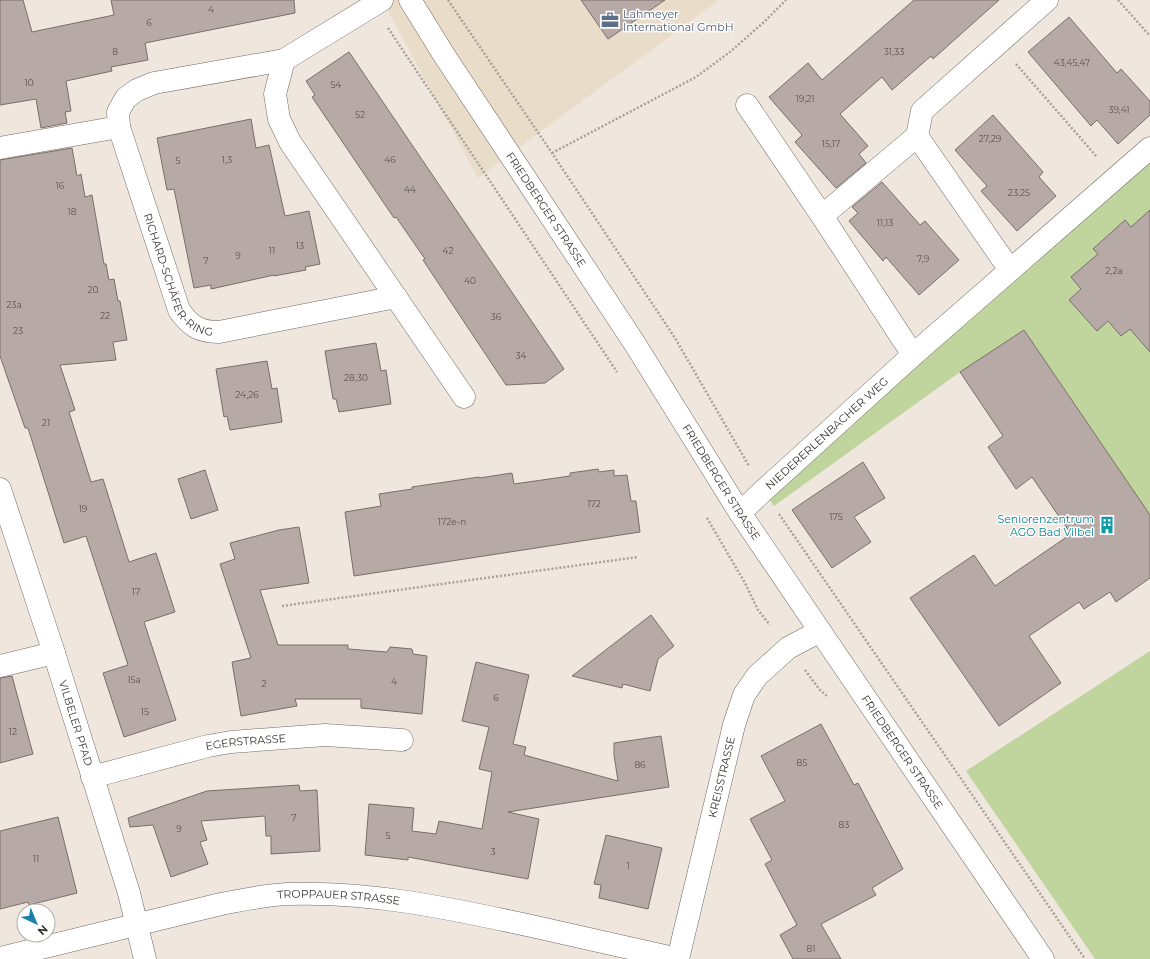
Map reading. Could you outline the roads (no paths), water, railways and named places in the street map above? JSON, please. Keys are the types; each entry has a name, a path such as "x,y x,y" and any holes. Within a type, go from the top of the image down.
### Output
{"street":[{"name":"RICHARD-SCHÄFER-RING","path":"382,0 284,60 154,84 137,90 126,98 118,112 119,127 179,310 186,321 208,332 219,332 396,297"},
{"name":"FRIEDBERGER STRASSE","path":"410,0 444,55 610,306 740,513 1043,959"},
{"path":"822,216 917,136 922,111 1047,0"},
{"path":"284,60 275,94 279,119 290,142 464,397"},
{"path":"747,105 913,355"},
{"path":"0,148 119,127"},
{"path":"917,136 1010,270"},
{"name":"NIEDERERLENBACHER WEG","path":"740,513 913,355 1150,148"},
{"name":"VILBELER PFAD","path":"0,489 54,653 129,893 145,959"},
{"name":"KREISSTRASSE","path":"678,959 734,725 744,695 757,676 788,648 820,631"},
{"path":"0,666 54,653"},
{"name":"EGERSTRASSE","path":"92,777 208,746 231,742 325,735 402,740"},
{"name":"TROPPAUER STRASSE","path":"0,958 221,904 251,898 287,894 367,896 401,900 474,913 678,959"}],"place":[{"name":"Lahmeyer International GmbH","path":"610,20"},
{"name":"Seniorenzentrum AGO Bad Vilbel","path":"1107,525"}]}
